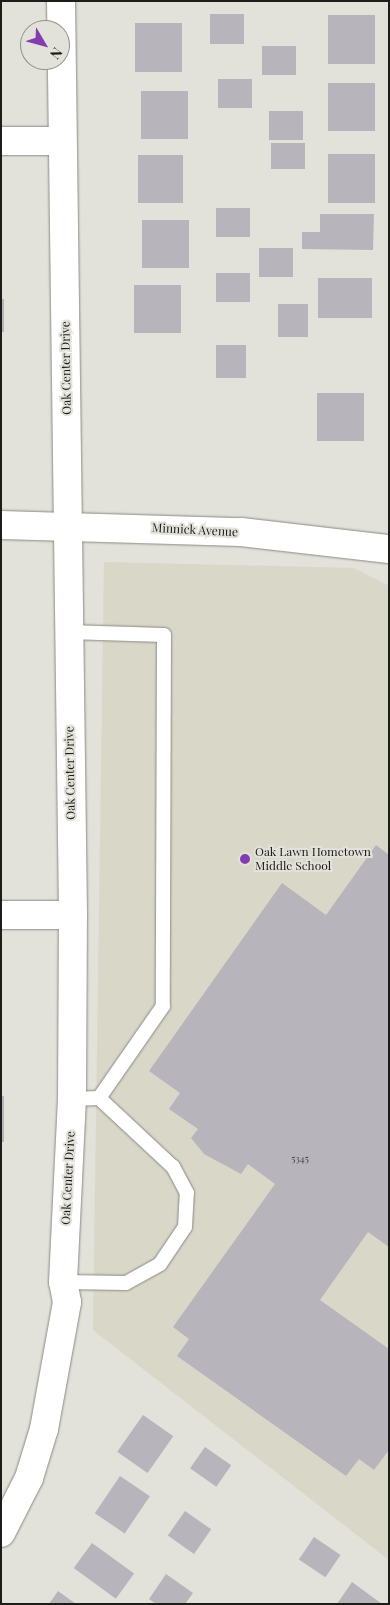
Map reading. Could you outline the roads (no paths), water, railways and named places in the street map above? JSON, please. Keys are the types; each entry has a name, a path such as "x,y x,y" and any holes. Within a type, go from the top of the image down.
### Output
{"street":[{"name":"Oak Center Drive","path":"1,1533 29,1478 44,1429 61,1355 68,1302 63,1282 72,1099 73,915 67,632 69,524 61,141 62,1"},
{"path":"1,141 61,141"},
{"name":"Minnick Avenue","path":"1,526 69,524 242,532 389,549"},
{"path":"1,915 73,915"}],"lane":[{"path":"67,632 164,634 163,1006 99,1098"},
{"path":"63,1282 126,1283 160,1264 185,1227 187,1194 173,1167 99,1098 72,1099"}],"place":[{"name":"Oak Lawn Hometown Middle School","path":"245,859"}]}
